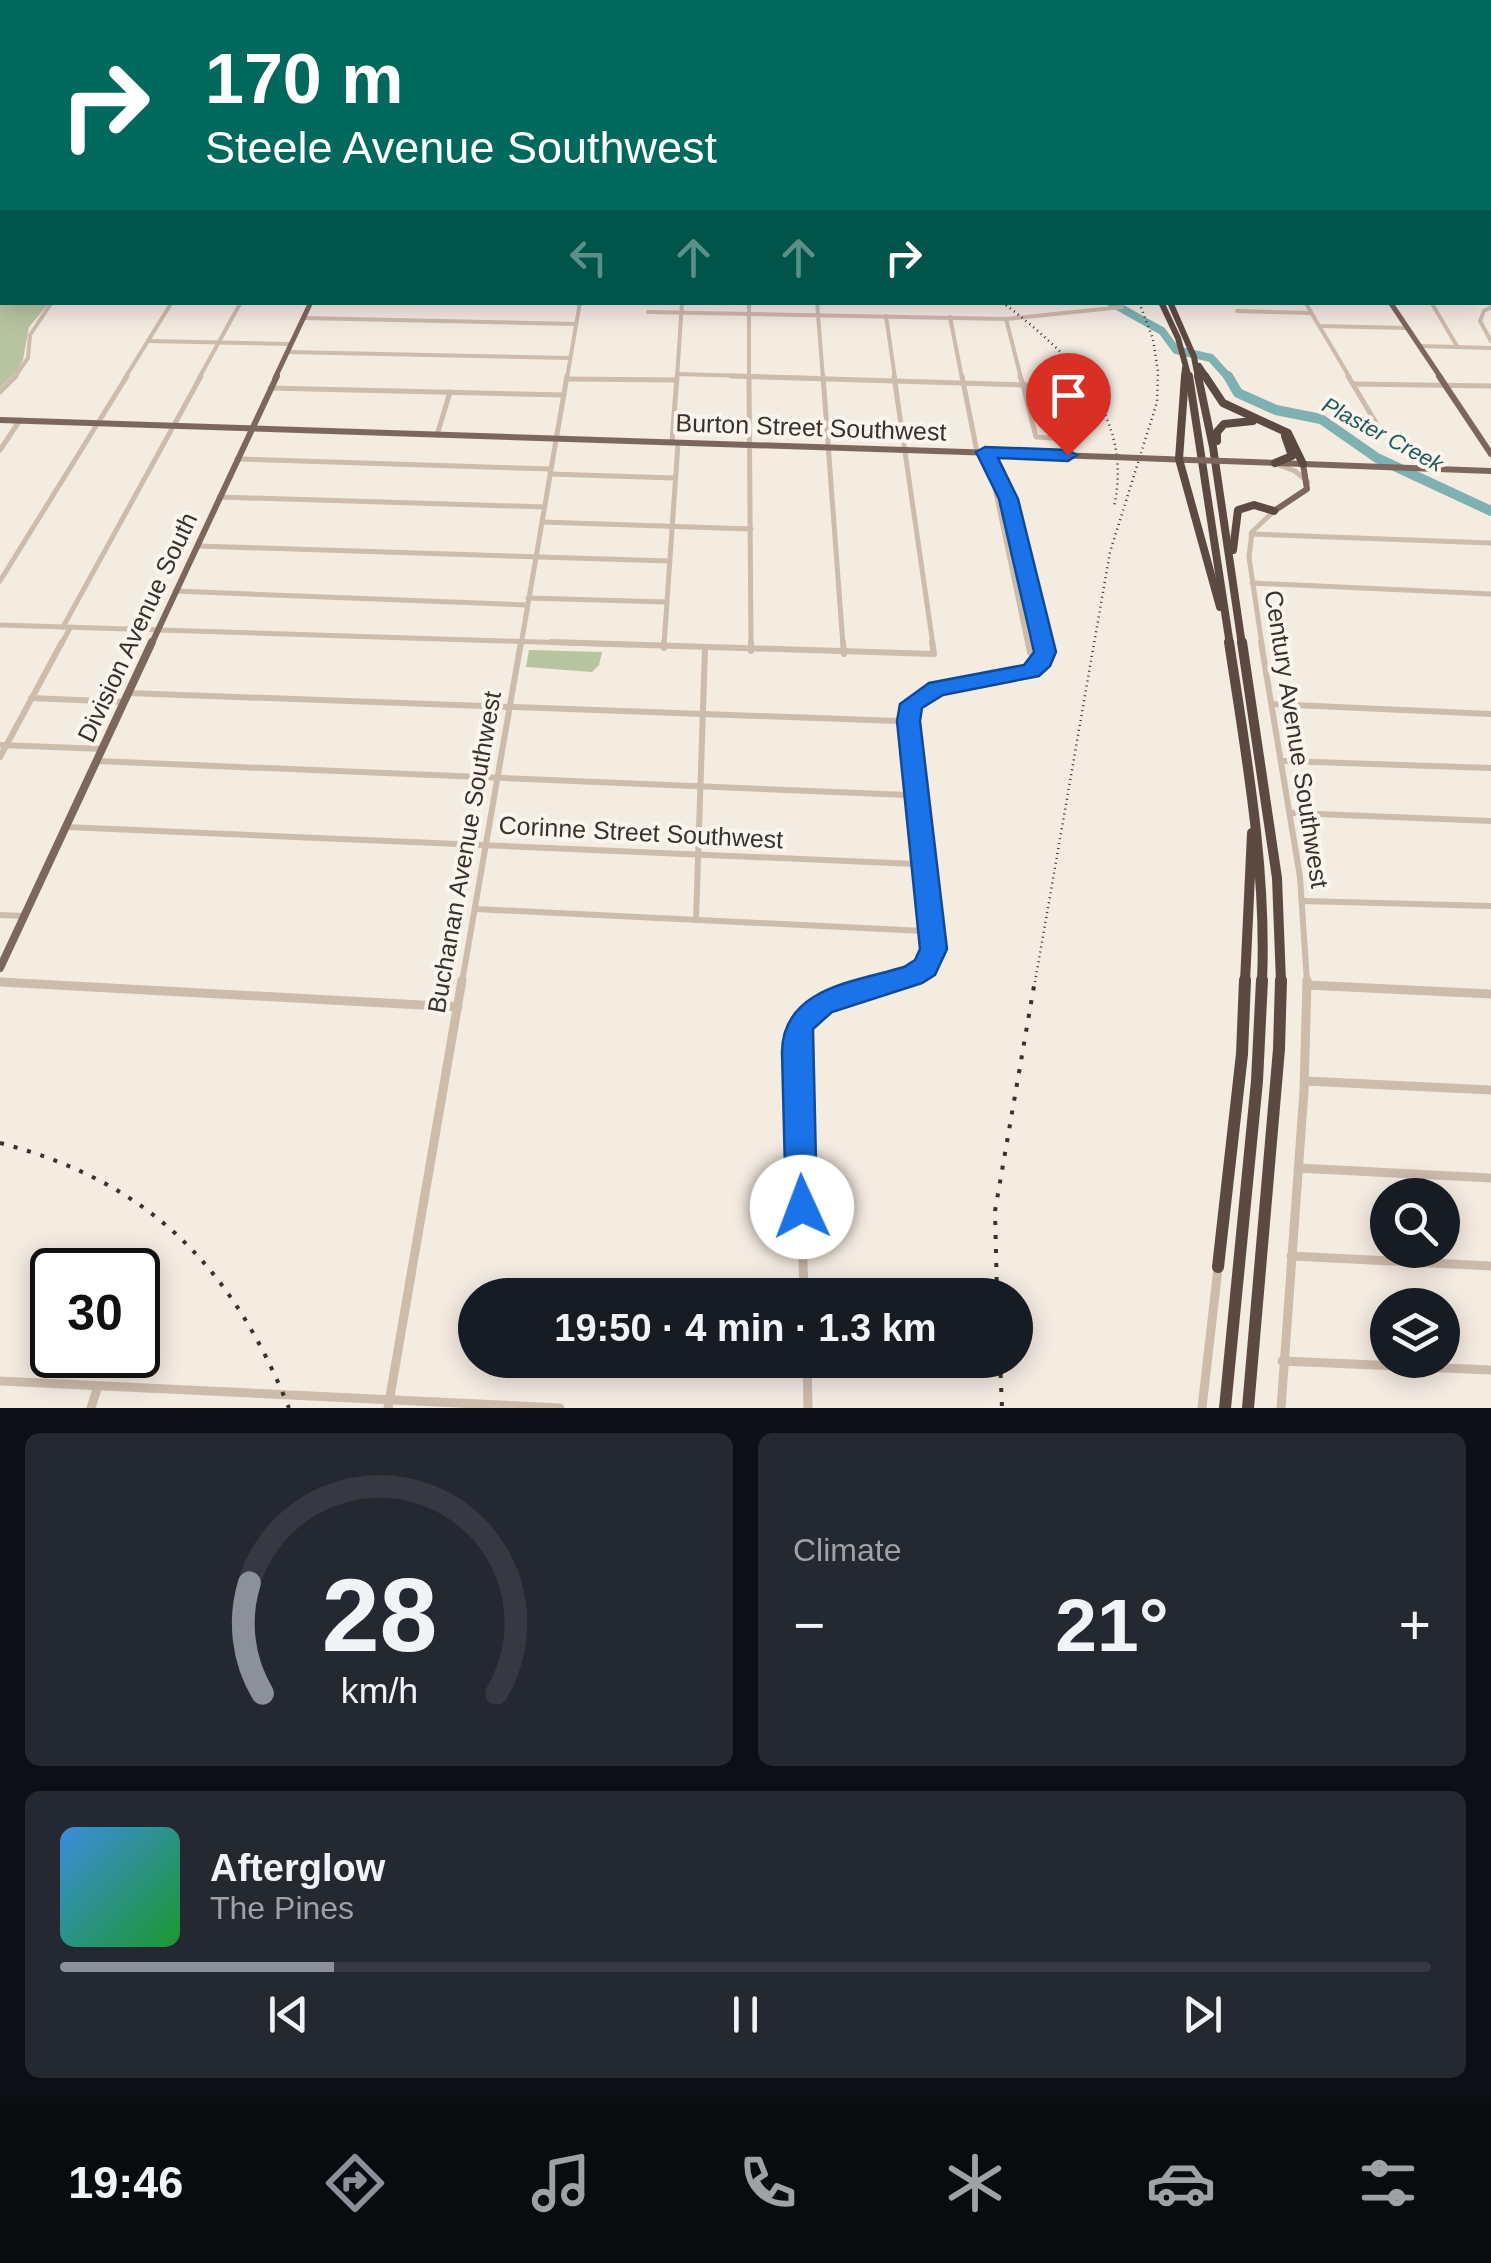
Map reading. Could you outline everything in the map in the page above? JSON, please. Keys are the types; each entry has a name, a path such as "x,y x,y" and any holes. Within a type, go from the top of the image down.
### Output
{"highway":[{"path":"1162,305 1186,360 1261,877 1263,995 1225,1408"},
{"path":"1171,305 1196,363 1223,403 1288,434 1304,464"},
{"path":"1186,360 1184,460 1228,633"},
{"path":"1196,363 1213,447 1272,831 1281,962 1277,1075 1248,1407"},
{"path":"1213,447 1224,424 1260,422 1280,431 1289,444 1292,456 1275,464"},
{"path":"1232,573 1236,513 1254,505 1274,510"},
{"path":"1218,1267 1242,1054 1254,810"}],"main road":[{"name":"Division Avenue South","path":"0,968 309,305"},
{"path":"1392,305 1491,454"},
{"name":"Burton Street Southwest","path":"0,420 1491,470"},
{"path":"1274,510 1305,491 1308,482 1304,464"}],"street":[{"path":"1282,0 1365,0"},
{"path":"0,392 28,358 30,335 50,305"},
{"path":"0,582 170,305"},
{"path":"0,757 172,425 239,305"},
{"name":"Buchanan Avenue Southwest","path":"388,1404 579,305"},
{"path":"664,648 682,305"},
{"path":"749,305 751,651"},
{"path":"817,305 844,654"},
{"path":"1306,305 1382,433"},
{"path":"1433,305 1458,347"},
{"path":"648,312 1006,319 1122,307"},
{"path":"1418,346 1491,345 1480,321 1484,311 1491,307"},
{"path":"1238,311 1310,313"},
{"path":"0,625 934,654 934,630 886,316"},
{"path":"803,1278 796,1035 817,1007 912,976 925,968 933,949 908,721 911,704 937,689 1031,671 1045,652 1009,499 981,452 962,383 950,317"},
{"path":"304,318 576,324"},
{"path":"567,379 750,376 894,381 1022,384 1046,385 1057,391 1070,437 1036,437 1022,384 1006,319"},
{"path":"1320,326 1407,328"},
{"path":"148,341 570,358"},
{"path":"1354,384 1491,386"},
{"path":"270,388 564,395"},
{"path":"437,436 450,392"},
{"path":"0,450 20,420"},
{"path":"237,459 674,478"},
{"path":"1275,464 1308,482"},
{"path":"993,474 1030,653"},
{"path":"219,497 544,507"},
{"path":"1251,534 1274,510"},
{"path":"542,522 751,529"},
{"path":"1251,534 1491,543"},
{"name":"Century Avenue Southwest","path":"1251,534 1252,583 1294,813 1308,984 1281,1408"},
{"path":"197,546 668,561"},
{"path":"1252,583 1491,594"},
{"path":"176,592 666,602"},
{"path":"696,920 704,649"},
{"path":"31,698 509,706 898,721"},
{"path":"1272,704 1491,714"},
{"path":"3,745 102,748"},
{"path":"96,761 906,794"},
{"path":"1284,762 1491,768"},
{"path":"1294,813 1491,821"},
{"name":"Corinne Street Southwest","path":"66,827 915,864"},
{"path":"1304,900 1491,906"},
{"path":"475,910 923,931"},
{"path":"0,916 24,916"},
{"path":"0,982 458,1007"},
{"path":"1308,984 1491,994"},
{"path":"1304,1081 1491,1090"},
{"path":"1298,1168 1491,1178"},
{"path":"1291,1256 1491,1266"},
{"path":"1202,1408 1218,1267"},
{"path":"1282,1361 1491,1370"},
{"path":"807,1378 808,1408"},
{"path":"0,1381 242,1399 560,1408"},
{"path":"91,1408 98,1386"}],"green space":[{"path":"0,305 47,305 29,327 17,371 0,388"},
{"path":"529,650 602,652 599,665 592,672 526,667"}],"waterway":[{"name":"Plaster Creek","path":"1115,305 1162,331 1176,350 1211,358 1229,378"},
{"name":"Plaster Creek","path":"1228,376 1238,393 1276,410 1321,419 1377,458 1491,511"}],"railway":[{"path":"1006,305 1073,365 1105,415 1118,474 1114,507"},
{"path":"1035,982 1110,552 1157,402 1153,339 1140,305"},
{"path":"997,1278 995,1211 1035,980"},
{"path":"0,1143 100,1181 142,1207 179,1237 212,1272 241,1313 289,1408"},
{"path":"1001,1378 1002,1408"}],"route":[{"path":"802,1207 796,1052 796,1035 802,1022 810,1011 839,996 912,976 925,968 933,949 908,721 911,704 926,692 1031,671 1038,667 1045,652 1009,499 985,452 1068,455"}]}
